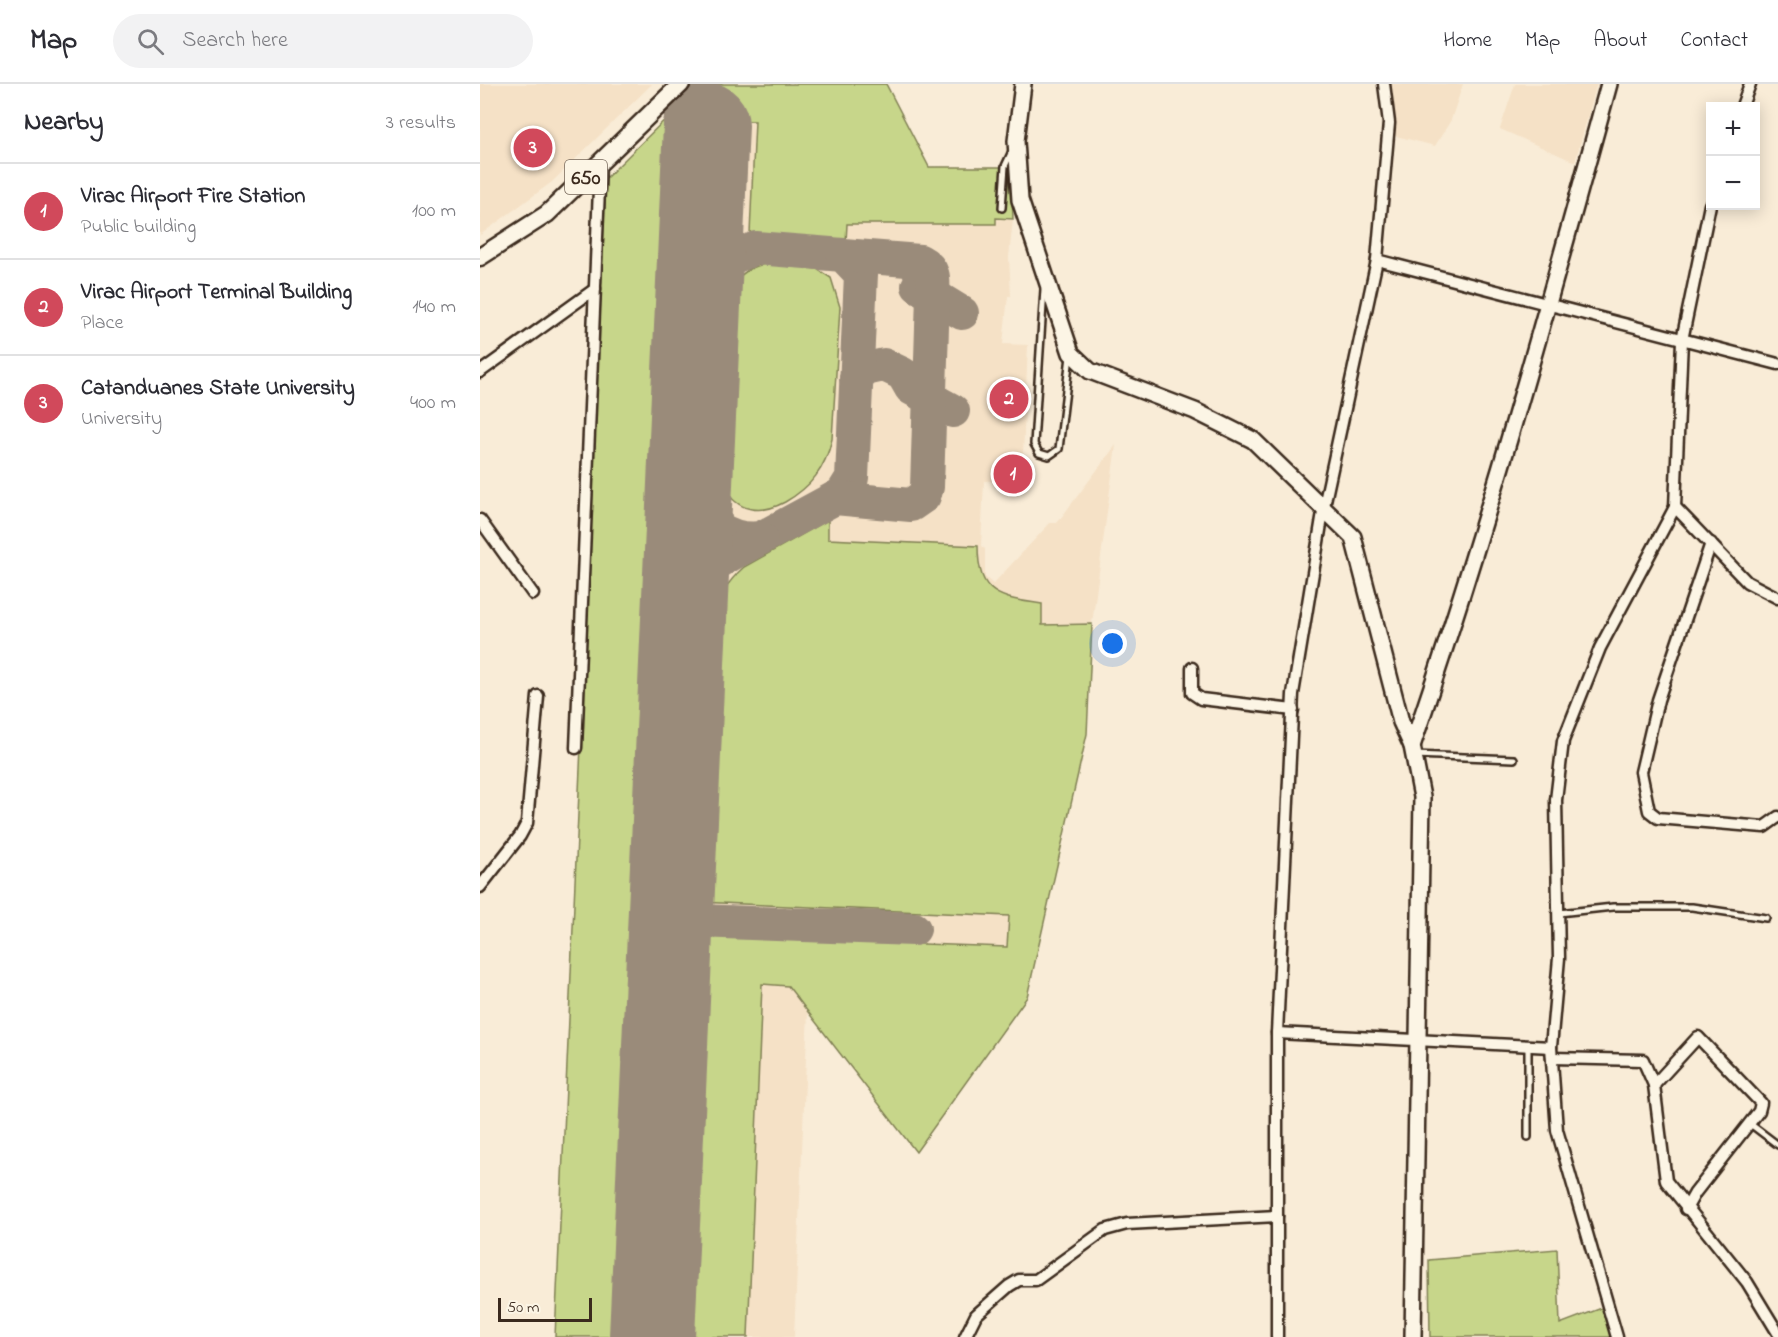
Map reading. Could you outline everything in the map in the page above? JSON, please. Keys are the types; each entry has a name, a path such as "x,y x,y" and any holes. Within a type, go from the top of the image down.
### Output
{"main road":[{"name":"650","path":"480,257 547,214 681,84"}],"street":[{"path":"1023,84 1016,141 1020,200 1071,353 1090,371 1195,411 1253,440 1324,506 1353,537 1401,722 1412,750 1422,797 1423,837 1416,1040 1413,1337"},
{"path":"1277,1337 1277,1033 1293,710 1324,506 1377,260 1389,123 1384,84"},
{"path":"1412,750 1457,614 1548,306 1609,84"},
{"path":"1743,102 1750,84"},
{"path":"576,748 600,164"},
{"path":"1617,1337 1557,1130 1552,1052 1559,958 1556,801 1563,741 1600,648 1675,507 1682,340 1709,210"},
{"path":"1377,260 1778,364"},
{"path":"480,372 594,289"},
{"path":"1675,507 1747,582 1778,598"},
{"path":"480,520 533,594"},
{"path":"1711,543 1662,690 1641,772 1648,811 1658,818 1764,826 1778,817"},
{"path":"1192,668 1192,693 1201,699 1293,710"},
{"path":"480,887 520,836 526,823 538,696"},
{"path":"1277,1033 1528,1046 1552,1052 1643,1060 1654,1085 1666,1181 1686,1209 1747,1282 1778,1333"},
{"path":"1654,1085 1698,1037 1761,1103 1759,1111 1695,1193 1686,1209"},
{"path":"964,1337 976,1315 1009,1286 1019,1280 1036,1280 1106,1230 1127,1224 1277,1216"}],"lane":[{"path":"1002,208 1005,166 1016,141"},
{"path":"1045,272 1034,444 1040,453 1049,456 1059,449 1071,353"},
{"path":"1412,750 1514,759"},
{"path":"1559,913 1613,907 1692,907 1766,918"},
{"path":"1528,1046 1528,1137"},
{"path":"1749,1123 1778,1144"}],"shaded area":[{"path":"480,84 652,84 552,182 480,235"},
{"path":"701,84 886,84 929,167 1000,166 1013,219 1009,257 1011,296 1008,296 1003,344 1028,345 1023,455 1012,455 1013,482 984,481 981,546 985,549 985,577 993,584 1050,523 1057,523 1116,445 1092,624 1087,734 1027,997 916,1152 808,1012 794,1337 555,1337 606,178"},
{"path":"1390,84 1463,84 1451,120 1435,146 1392,135"},
{"path":"1515,84 1597,84 1575,162 1500,129"}],"green space":[{"path":"701,84 886,84 929,167 1011,167 1013,219 996,218 996,224 847,224 846,242 750,234 755,121 684,120 670,132 666,219 677,219 621,1337 555,1337 606,178"},
{"path":"770,263 817,269 831,278 840,307 832,439 829,450 816,476 802,490 785,502 759,510 750,509 736,502 720,481 717,472 716,435 722,375 723,320 727,299 731,289 743,274 752,268"},
{"path":"828,520 828,539 978,546 982,575 987,584 1003,596 1042,604 1042,625 1092,624 1087,734 1027,997 916,1152 788,986 762,984 748,1337 680,1337 696,936 1007,947 1009,916 698,902 714,612 728,585 744,567"},
{"path":"1557,1249 1560,1324 1607,1306 1617,1337 1430,1337 1429,1260"}],"taxiway":[{"path":"689,495 710,522 719,528 738,537 761,538 842,494 852,478 861,274 843,255 756,248 699,271"},
{"path":"835,498 911,505 924,496 927,487 934,284 931,271 920,261 843,255"},
{"path":"918,286 962,313"},
{"path":"856,378 866,369 884,365 903,374 911,388 953,411"},
{"path":"684,606 697,582 715,564 761,538"},
{"path":"670,920 914,929"}],"runway":[{"path":"652,1337 706,125"}],"place":[{"name":"Catanduanes State University","path":"533,148"},
{"name":"Virac Airport Terminal Building","path":"1009,399"},
{"name":"Virac Airport Fire Station","path":"1013,474"}]}
